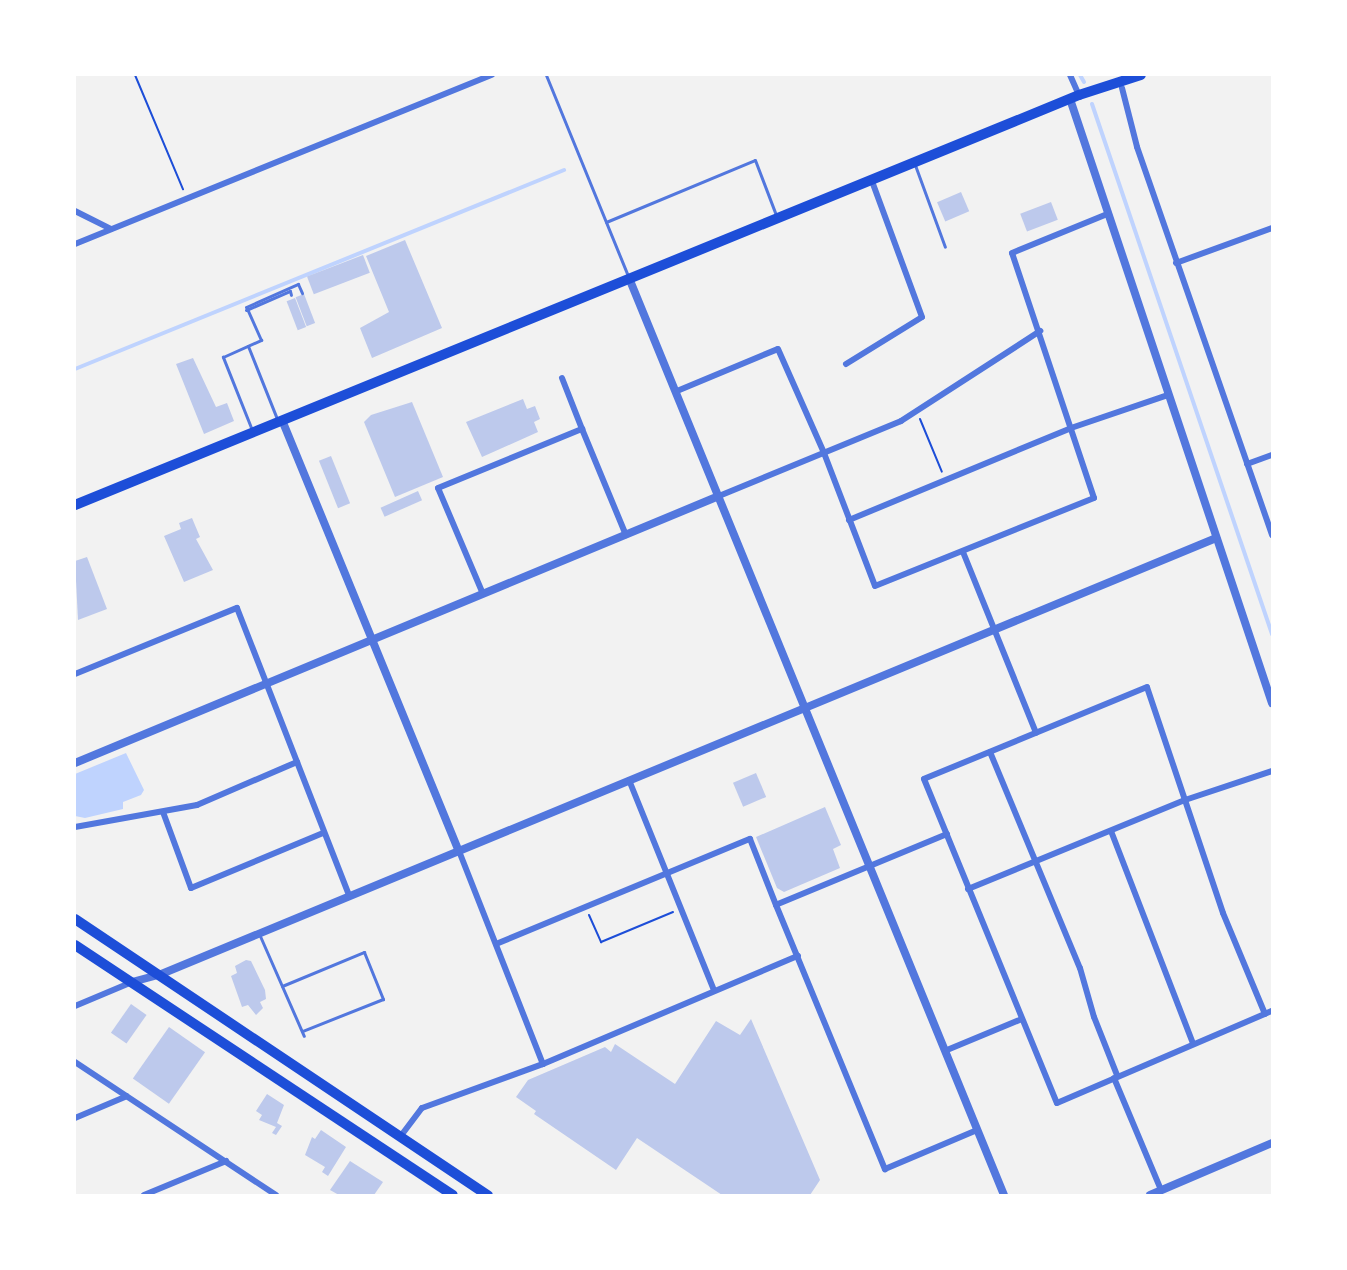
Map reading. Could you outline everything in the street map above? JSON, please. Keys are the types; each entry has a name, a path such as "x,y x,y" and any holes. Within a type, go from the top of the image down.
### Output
{"main road":[{"path":"75,505 1074,97 1141,75"},
{"path":"75,919 488,1195"},
{"path":"75,945 453,1195"}],"street":[{"path":"75,244 492,75"},
{"path":"1071,75 1074,97 1107,214 1272,704"},
{"path":"1125,81 1137,147 1272,535"},
{"path":"846,364 922,317 872,180"},
{"path":"75,211 111,229"},
{"path":"677,391 778,350 824,453 875,586 963,552 1094,498 1012,253 1107,214"},
{"path":"1176,262 1272,228"},
{"path":"629,278 677,391 803,708 947,1050 1004,1195"},
{"path":"75,763 824,453 917,411 1040,331"},
{"path":"562,378 626,535"},
{"path":"849,520 1071,428 1168,395"},
{"path":"280,421 459,851 543,1064"},
{"path":"483,594 438,488 582,429"},
{"path":"1247,464 1272,455"},
{"path":"75,1006 132,982 159,975 1216,538"},
{"path":"963,552 1036,733"},
{"path":"75,674 237,608 349,895"},
{"path":"1265,1014 1223,913 1147,687 924,779 1057,1103 1193,1043 1265,1014 1272,1011"},
{"path":"990,752 1080,968 1094,1017 1116,1076 1167,1191"},
{"path":"75,827 197,805 297,762"},
{"path":"968,889 1185,801 1272,771"},
{"path":"629,780 714,990"},
{"path":"163,812 191,888 323,833"},
{"path":"1111,831 1193,1043"},
{"path":"776,905 947,834"},
{"path":"496,944 750,839 885,1169 977,1130"},
{"path":"400,1137 422,1108 543,1064 706,998 714,990 798,956"},
{"path":"947,1050 1022,1019"},
{"path":"75,1062 276,1195"},
{"path":"75,1118 127,1096"},
{"path":"1150,1195 1167,1191 1272,1143"},
{"path":"144,1195 226,1161"}],"lane":[{"path":"546,75 629,278"},
{"path":"606,222 755,160 778,219"},
{"path":"914,164 945,247"},
{"path":"246,310 246,307 298,284 302,293"},
{"path":"246,310 290,291 291,295"},
{"path":"246,310 261,340 223,357 253,432"},
{"path":"248,346 280,421"},
{"path":"259,932 304,1036"},
{"path":"282,986 364,952 384,999 302,1031"}],"path":[{"path":"135,75 187,198"},
{"path":"917,411 946,480"},
{"path":"586,908 600,942 682,908"}],"water":[{"path":"126,753 144,790 141,795 123,802 123,809 85,818 75,816 75,774"}],"building":[{"path":"961,192 969,211 945,221 937,202"},
{"path":"1051,202 1058,220 1027,232 1020,214"},
{"path":"405,240 442,328 372,358 360,328 389,312 366,256"},
{"path":"363,255 370,273 314,294 307,277"},
{"path":"304,294 315,323 307,326 296,297"},
{"path":"295,298 306,327 298,330 287,301"},
{"path":"193,358 216,407 227,403 234,421 204,434 176,364"},
{"path":"523,399 527,409 535,406 540,419 534,422 538,432 482,457 466,422"},
{"path":"412,402 443,477 395,497 364,422 371,415"},
{"path":"331,456 350,503 338,508 319,461"},
{"path":"418,491 422,500 385,517 381,508"},
{"path":"192,518 200,537 196,539 213,570 184,582 164,536 181,529 179,523"},
{"path":"87,557 107,609 78,620 75,561"},
{"path":"756,773 766,797 743,807 733,783"},
{"path":"825,807 841,845 833,849 840,868 784,892 777,888 756,837"},
{"path":"246,960 251,961 265,990 266,999 260,1002 263,1008 256,1015 248,1005 242,1007 231,976 237,973 235,966"},
{"path":"131,1004 147,1015 126,1044 111,1033"},
{"path":"751,1019 820,1180 810,1195 722,1195 637,1138 616,1170 534,1114 536,1111 516,1097 528,1080 605,1047 611,1052 615,1044 675,1084 716,1021 740,1035"},
{"path":"169,1027 205,1052 169,1104 133,1079"},
{"path":"267,1094 284,1105 277,1123 282,1126 276,1135 272,1133 276,1127 259,1120 262,1115 256,1111"},
{"path":"321,1130 346,1147 328,1176 322,1172 325,1167 305,1155 312,1137 315,1139"},
{"path":"350,1161 383,1182 374,1195 339,1195 330,1190"}],"waterway":[{"path":"1080,75 1084,82"},
{"path":"1092,104 1272,634"},
{"path":"75,369 564,170"}]}
